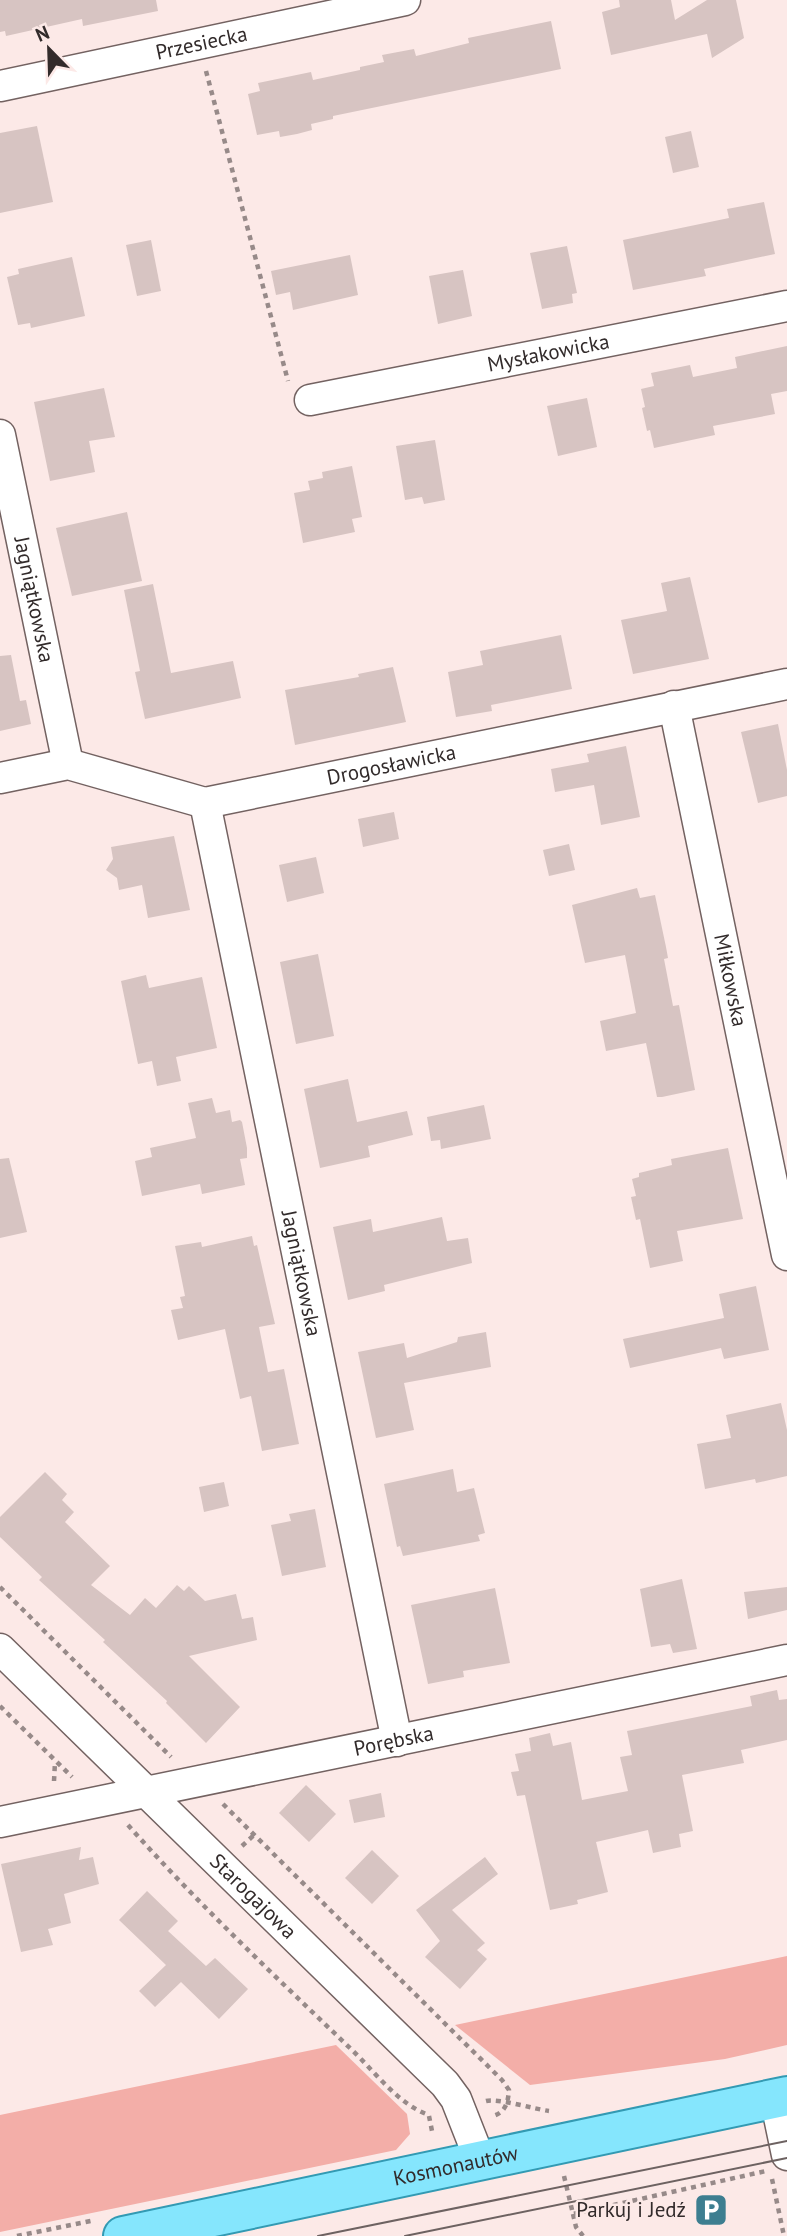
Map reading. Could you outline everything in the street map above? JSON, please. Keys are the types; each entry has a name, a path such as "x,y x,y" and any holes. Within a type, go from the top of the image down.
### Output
{"main road":[{"name":"Kosmonautów","path":"122,2236 781,2097"}],"street":[{"name":"Przesiecka","path":"0,86 405,0"},
{"name":"Mysłakowicka","path":"310,400 787,306"},
{"name":"Jagniątkowska","path":"0,435 68,764"},
{"name":"Drogosławicka","path":"0,778 68,764 205,803 787,684"},
{"name":"Miłkowska","path":"674,706 787,1255"},
{"name":"Jagniątkowska","path":"205,803 397,1741"},
{"name":"Starogajowa","path":"0,1648 445,2084 456,2099 480,2160"},
{"name":"Porębska","path":"0,1822 787,1660"},
{"path":"781,2097 787,2155"}],"path":[{"path":"199,45 289,382 310,400"},
{"path":"0,1587 173,1758"},
{"path":"0,1706 81,1786"},
{"path":"222,1803 502,2080 509,2090 508,2104 496,2115"},
{"path":"124,1821 169,1871 316,2015 415,2110 429,2115"},
{"path":"482,2103 495,2099 508,2104"},
{"path":"561,2171 566,2178 576,2227 583,2236"},
{"path":"573,2214 770,2171 784,2236"}],"shaded area":[{"path":"787,1956 787,2045 725,2059 530,2085 455,2025"},
{"path":"336,2045 407,2114 410,2134 396,2150 0,2232 0,2115"}],"building":[{"path":"0,0 156,0 158,11 83,26 82,19 6,36 5,31 0,32"},
{"path":"619,0 671,0 675,20 707,0 736,0 744,38 712,58 707,34 611,55 602,12 620,7"},
{"path":"551,21 561,69 333,116 333,119 311,124 312,130 297,134 280,137 279,131 257,135 248,94 260,91 258,83 311,72 313,80 384,62 382,55 414,49 416,56 469,43 468,38"},
{"path":"37,126 53,202 0,213 0,133"},
{"path":"691,131 699,167 673,173 665,137"},
{"path":"764,202 775,254 704,269 706,276 633,290 623,240 729,218 727,209"},
{"path":"151,240 161,291 137,296 126,245"},
{"path":"567,246 577,293 572,294 573,303 542,309 530,253"},
{"path":"350,255 358,295 293,310 290,292 276,295 271,271"},
{"path":"72,257 85,316 31,328 30,323 18,325 7,277 19,274 18,269"},
{"path":"463,270 472,316 438,324 429,276"},
{"path":"787,346 787,391 771,394 775,414 713,426 715,435 654,448 650,430 647,431 641,389 654,386 651,373 690,365 693,377 737,368 735,357"},
{"path":"104,388 115,437 89,441 95,472 50,481 34,402"},
{"path":"587,398 597,447 558,456 547,406"},
{"path":"435,440 445,500 424,504 422,497 405,500 396,446"},
{"path":"352,466 362,517 352,519 355,532 303,543 294,493 310,490 308,481 323,478 322,472"},
{"path":"127,512 142,581 72,596 56,528"},
{"path":"690,577 709,659 633,674 621,620 667,611 661,583"},
{"path":"153,584 171,673 233,661 241,698 145,719 135,672 140,671 124,590"},
{"path":"561,635 572,689 491,705 492,711 456,717 448,672 483,665 480,651"},
{"path":"11,655 20,701 26,700 31,724 0,731 0,656"},
{"path":"393,667 406,722 295,745 285,690 359,677 358,674"},
{"path":"778,724 787,770 787,796 758,803 741,732"},
{"path":"626,746 640,817 601,825 594,785 555,792 551,769 589,762 587,754"},
{"path":"394,812 399,839 363,847 358,819"},
{"path":"174,836 190,910 148,918 142,885 119,890 117,878 106,870 113,859 111,847"},
{"path":"569,844 575,870 549,876 543,850"},
{"path":"316,857 324,893 287,902 279,865"},
{"path":"637,888 640,898 655,895 668,958 664,959 673,1006 679,1005 695,1090 662,1097 657,1097 646,1043 606,1051 600,1021 636,1013 625,955 585,963 572,905"},
{"path":"318,954 334,1036 296,1044 280,962"},
{"path":"146,975 149,988 202,977 217,1048 176,1057 181,1081 157,1086 152,1061 138,1064 121,981"},
{"path":"348,1079 357,1122 407,1111 413,1135 368,1146 370,1157 320,1168 304,1089"},
{"path":"212,1098 216,1113 230,1110 232,1122 242,1122 247,1158 240,1159 245,1185 202,1194 200,1184 142,1196 135,1161 152,1157 150,1148 196,1138 188,1103"},
{"path":"484,1105 491,1139 441,1149 440,1140 431,1141 427,1117"},
{"path":"728,1148 743,1219 677,1231 683,1261 650,1268 640,1219 636,1220 631,1197 636,1196 632,1179 639,1177 639,1173 672,1165 671,1159"},
{"path":"9,1158 27,1232 0,1238 0,1159"},
{"path":"442,1217 447,1241 468,1238 472,1263 384,1285 385,1291 348,1300 333,1227 371,1219 373,1232"},
{"path":"252,1236 254,1246 257,1245 275,1324 259,1327 268,1372 284,1369 299,1444 262,1451 251,1396 240,1399 225,1329 178,1340 171,1310 183,1308 180,1297 185,1296 175,1246 201,1242 202,1247"},
{"path":"756,1286 769,1350 724,1359 721,1348 630,1368 623,1339 724,1318 719,1294"},
{"path":"486,1332 491,1367 404,1383 414,1430 376,1438 358,1352 404,1343 407,1358 457,1342 458,1337"},
{"path":"781,1403 787,1430 787,1476 705,1489 697,1444 731,1438 726,1415"},
{"path":"453,1469 457,1492 474,1488 485,1533 478,1535 480,1541 403,1556 400,1546 397,1547 384,1484"},
{"path":"45,1472 67,1494 62,1500 74,1512 65,1522 110,1566 91,1585 130,1615 145,1598 156,1608 177,1585 184,1591 189,1586 205,1601 236,1594 242,1619 253,1617 257,1640 189,1656 240,1707 206,1743 167,1701 103,1642 105,1640 39,1580 42,1577 0,1537 0,1517"},
{"path":"224,1482 229,1506 204,1512 199,1487"},
{"path":"315,1509 326,1567 282,1576 271,1525 291,1521 289,1514"},
{"path":"682,1579 697,1649 673,1653 670,1644 651,1647 640,1589"},
{"path":"787,1587 787,1610 748,1619 744,1592"},
{"path":"495,1588 510,1663 463,1671 464,1677 428,1684 411,1605"},
{"path":"777,1690 779,1700 787,1699 787,1740 741,1750 744,1763 682,1775 693,1831 679,1834 681,1847 653,1853 648,1830 596,1842 608,1892 577,1900 578,1904 550,1910 525,1795 517,1796 511,1772 519,1771 515,1754 531,1751 529,1738 550,1733 553,1746 571,1742 582,1800 628,1791 620,1757 632,1755 627,1731 752,1706 750,1696"},
{"path":"306,1785 336,1814 309,1842 279,1813"},
{"path":"381,1793 385,1817 354,1823 349,1800"},
{"path":"81,1847 79,1860 93,1857 99,1884 64,1894 71,1923 48,1929 53,1945 21,1952 1,1864"},
{"path":"372,1850 399,1876 372,1904 345,1878"},
{"path":"485,1857 498,1874 452,1910 485,1943 477,1950 487,1959 460,1989 425,1957 440,1941 416,1910"},
{"path":"147,1891 178,1921 168,1931 206,1966 215,1958 248,1989 219,2019 181,1982 155,2007 139,1991 166,1965 119,1920"}],"tram line":[{"path":"318,2236 787,2141"},
{"path":"405,2236 787,2158"}],"place":[{"name":"Parkuj i Jedź","path":"711,2210"}]}
